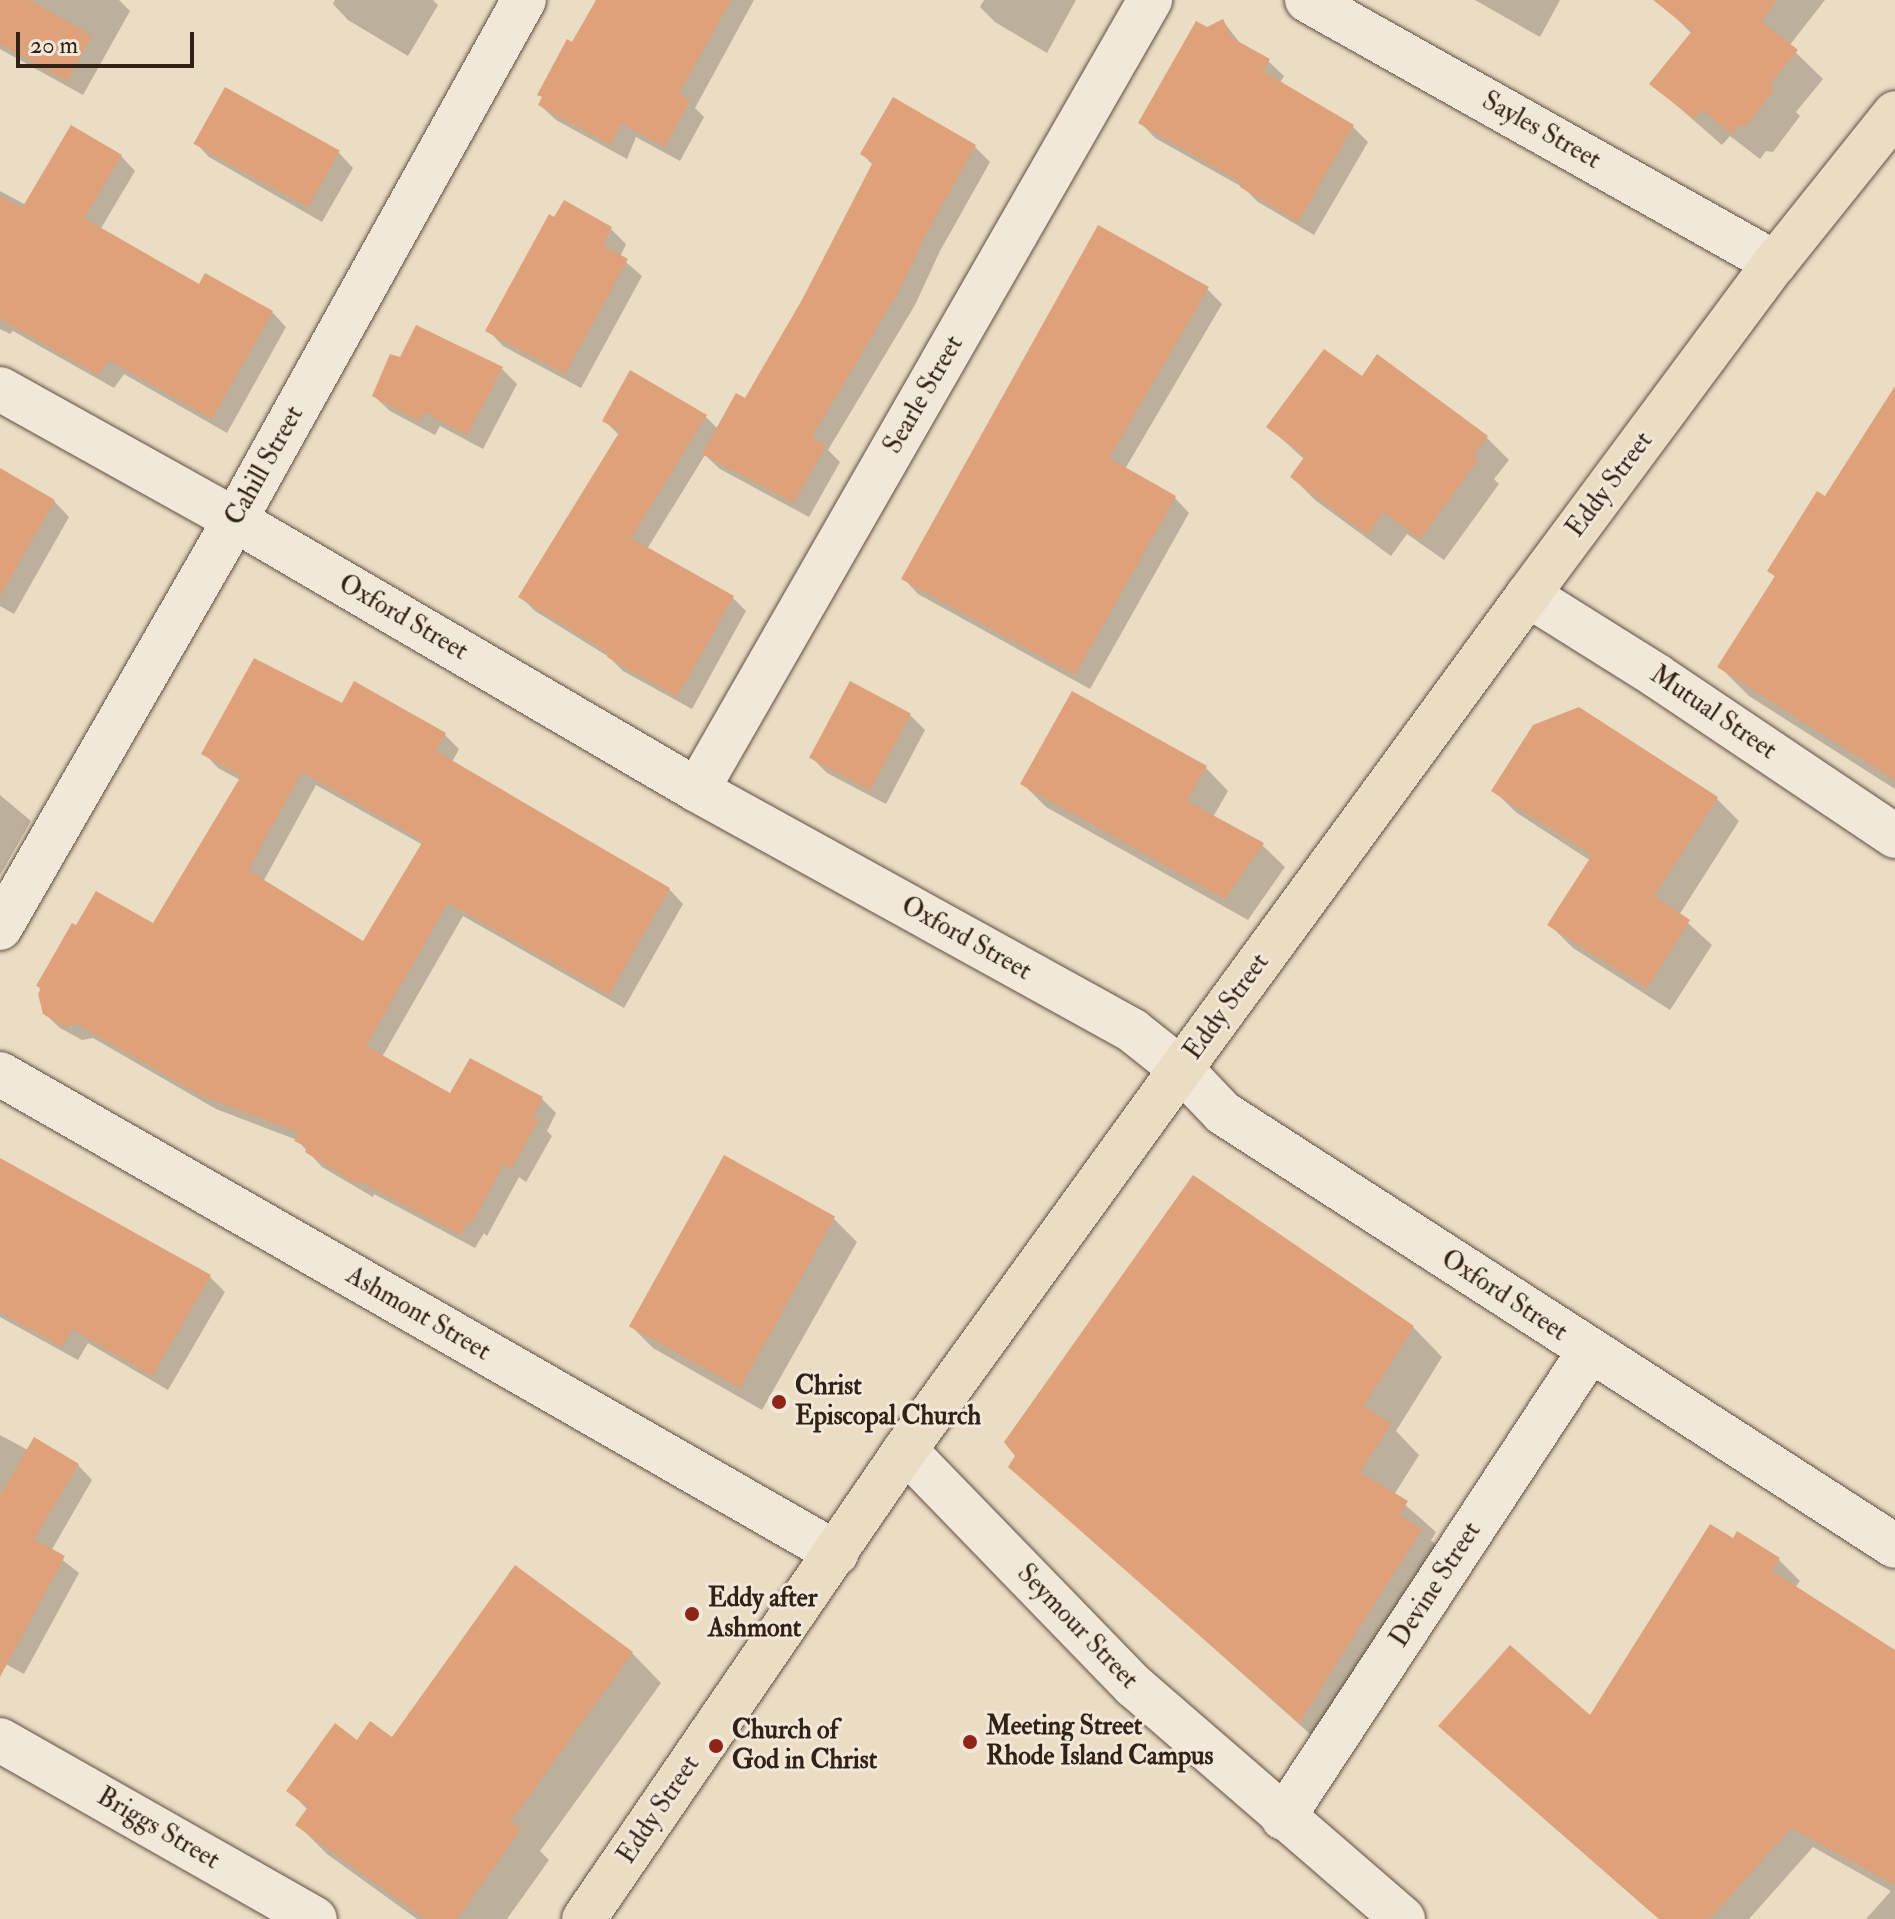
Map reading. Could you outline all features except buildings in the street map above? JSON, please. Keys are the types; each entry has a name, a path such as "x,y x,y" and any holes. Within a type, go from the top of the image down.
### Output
{"main road":[{"name":"Eddy Street","path":"584,1919 905,1450 1181,1069 1775,263 1895,113"}],"street":[{"name":"Cahill Street","path":"0,928 235,520 524,0"},
{"name":"Searle Street","path":"697,790 1150,0"},
{"name":"Sayles Street","path":"1307,0 1775,263"},
{"name":"Oxford Street","path":"0,389 235,520 697,790 1133,1031 1181,1069 1223,1113 1589,1352 1895,1546"},
{"name":"Mutual Street","path":"1528,595 1657,676 1895,836"},
{"name":"Ashmont Street","path":"0,1074 836,1553"},
{"name":"Devine Street","path":"1283,1818 1589,1352"},
{"name":"Seymour Street","path":"905,1450 1134,1686 1403,1919"},
{"name":"Briggs Street","path":"0,1740 315,1919"}],"place":[{"name":"Christ Episcopal Church","path":"779,1402"},
{"name":"Eddy after Ashmont","path":"692,1614"},
{"name":"Meeting Street Rhode Island Campus","path":"970,1742"},
{"name":"Church of God in Christ","path":"716,1746"}]}
